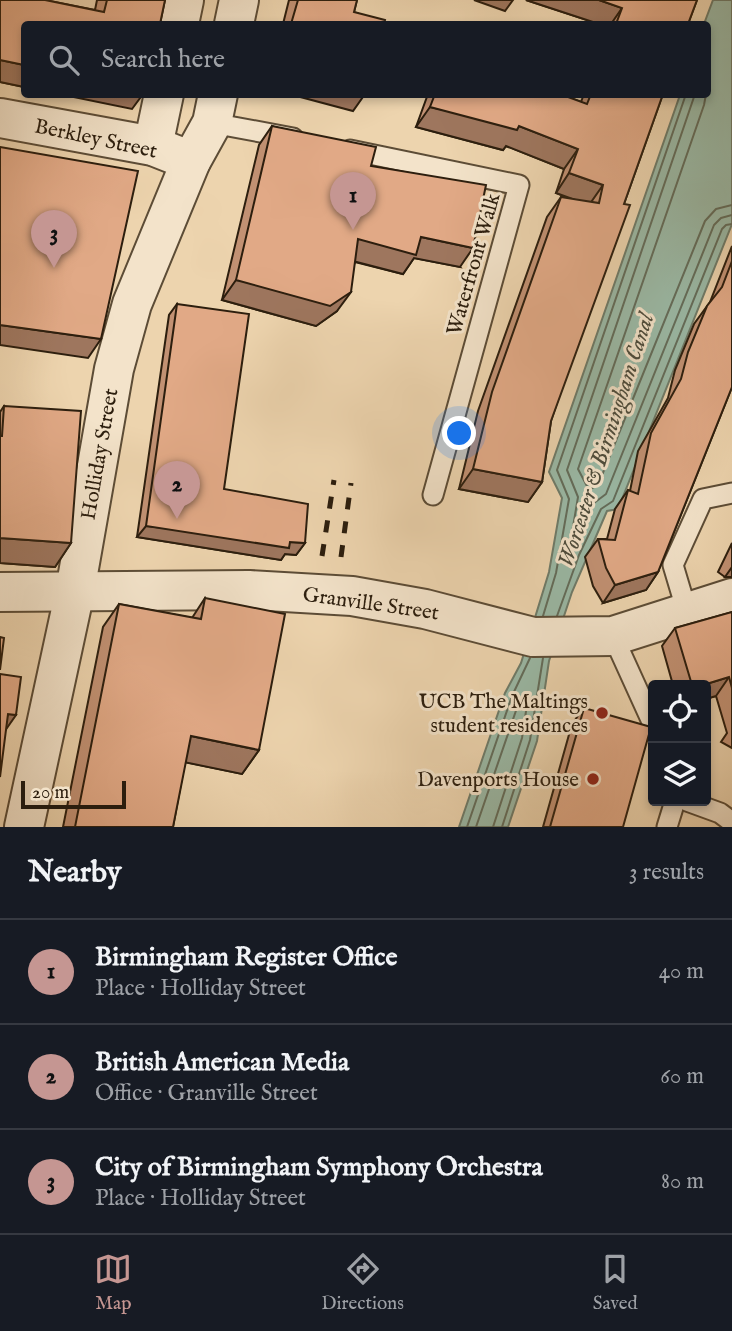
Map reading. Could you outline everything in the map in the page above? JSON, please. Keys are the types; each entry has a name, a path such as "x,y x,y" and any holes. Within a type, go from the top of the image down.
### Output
{"street":[{"path":"180,21 184,0"},
{"path":"235,21 239,0"},
{"path":"153,146 163,98"},
{"name":"Holliday Street","path":"24,827 75,592 114,369 132,304 215,109"},
{"name":"Berkley Street","path":"0,118 153,146 191,162"},
{"name":"Granville Street","path":"0,592 249,590 352,596 425,609 533,637 613,636 732,598"}],"lane":[{"name":"Waterfront Walk","path":"215,109 324,144 519,184 433,495"},
{"path":"687,612 673,565 704,499 732,493"},
{"path":"613,636 648,713"},
{"path":"667,827 673,806"},
{"path":"701,806 720,813 732,822"}],"water":[{"name":"Worcester & Birmingham Canal","path":"713,0 732,0 732,224 618,509 607,511 572,592 549,661 537,741 508,827 459,827 505,693 521,663 549,572 562,498 549,472 679,98 711,98 711,21 705,21"}],"building":[{"path":"0,0 45,0 104,12 107,0 165,0 161,21 21,21 21,64 0,60"},
{"path":"298,0 357,0 354,12 385,20 385,21 292,21"},
{"path":"599,0 697,0 689,21 617,21 622,8"},
{"path":"433,98 571,98 587,104 589,98 662,98 624,204 630,205 551,421 542,482 473,469 492,392 561,197 599,203 603,185 569,173 578,149 519,126 517,130 430,107"},
{"path":"272,126 376,147 371,166 486,185 473,248 421,237 416,255 358,239 351,292 330,306 236,280"},
{"path":"0,147 138,171 101,339 0,325"},
{"path":"732,261 732,387 658,572 615,585 606,568 598,539 615,540 628,490 638,494 651,433 681,379 688,352 707,306 722,287"},
{"path":"177,304 249,314 224,489 308,504 305,543 290,542 289,548 146,526"},
{"path":"4,406 81,411 71,543 0,538 0,436"},
{"path":"205,598 285,614 259,750 191,736 173,827 75,827 119,604 201,619"},
{"path":"732,612 732,688 729,677 711,683 711,680 691,680 675,628"},
{"path":"0,637 4,638 0,670"},
{"path":"0,674 21,677 16,715 8,714 0,777"},
{"name":"Davenports House","path":"584,708 648,726 648,738 623,827 550,827"}],"railway":[{"path":"322,556 334,480"},
{"path":"341,557 351,483"}],"place":[{"name":"Birmingham Register Office","path":"353,230"},
{"name":"City of Birmingham Symphony Orchestra","path":"54,268"},
{"name":"British American Media","path":"177,519"},
{"name":"UCB The Maltings student residences","path":"602,713"},
{"name":"Davenports House","path":"593,779"}]}
